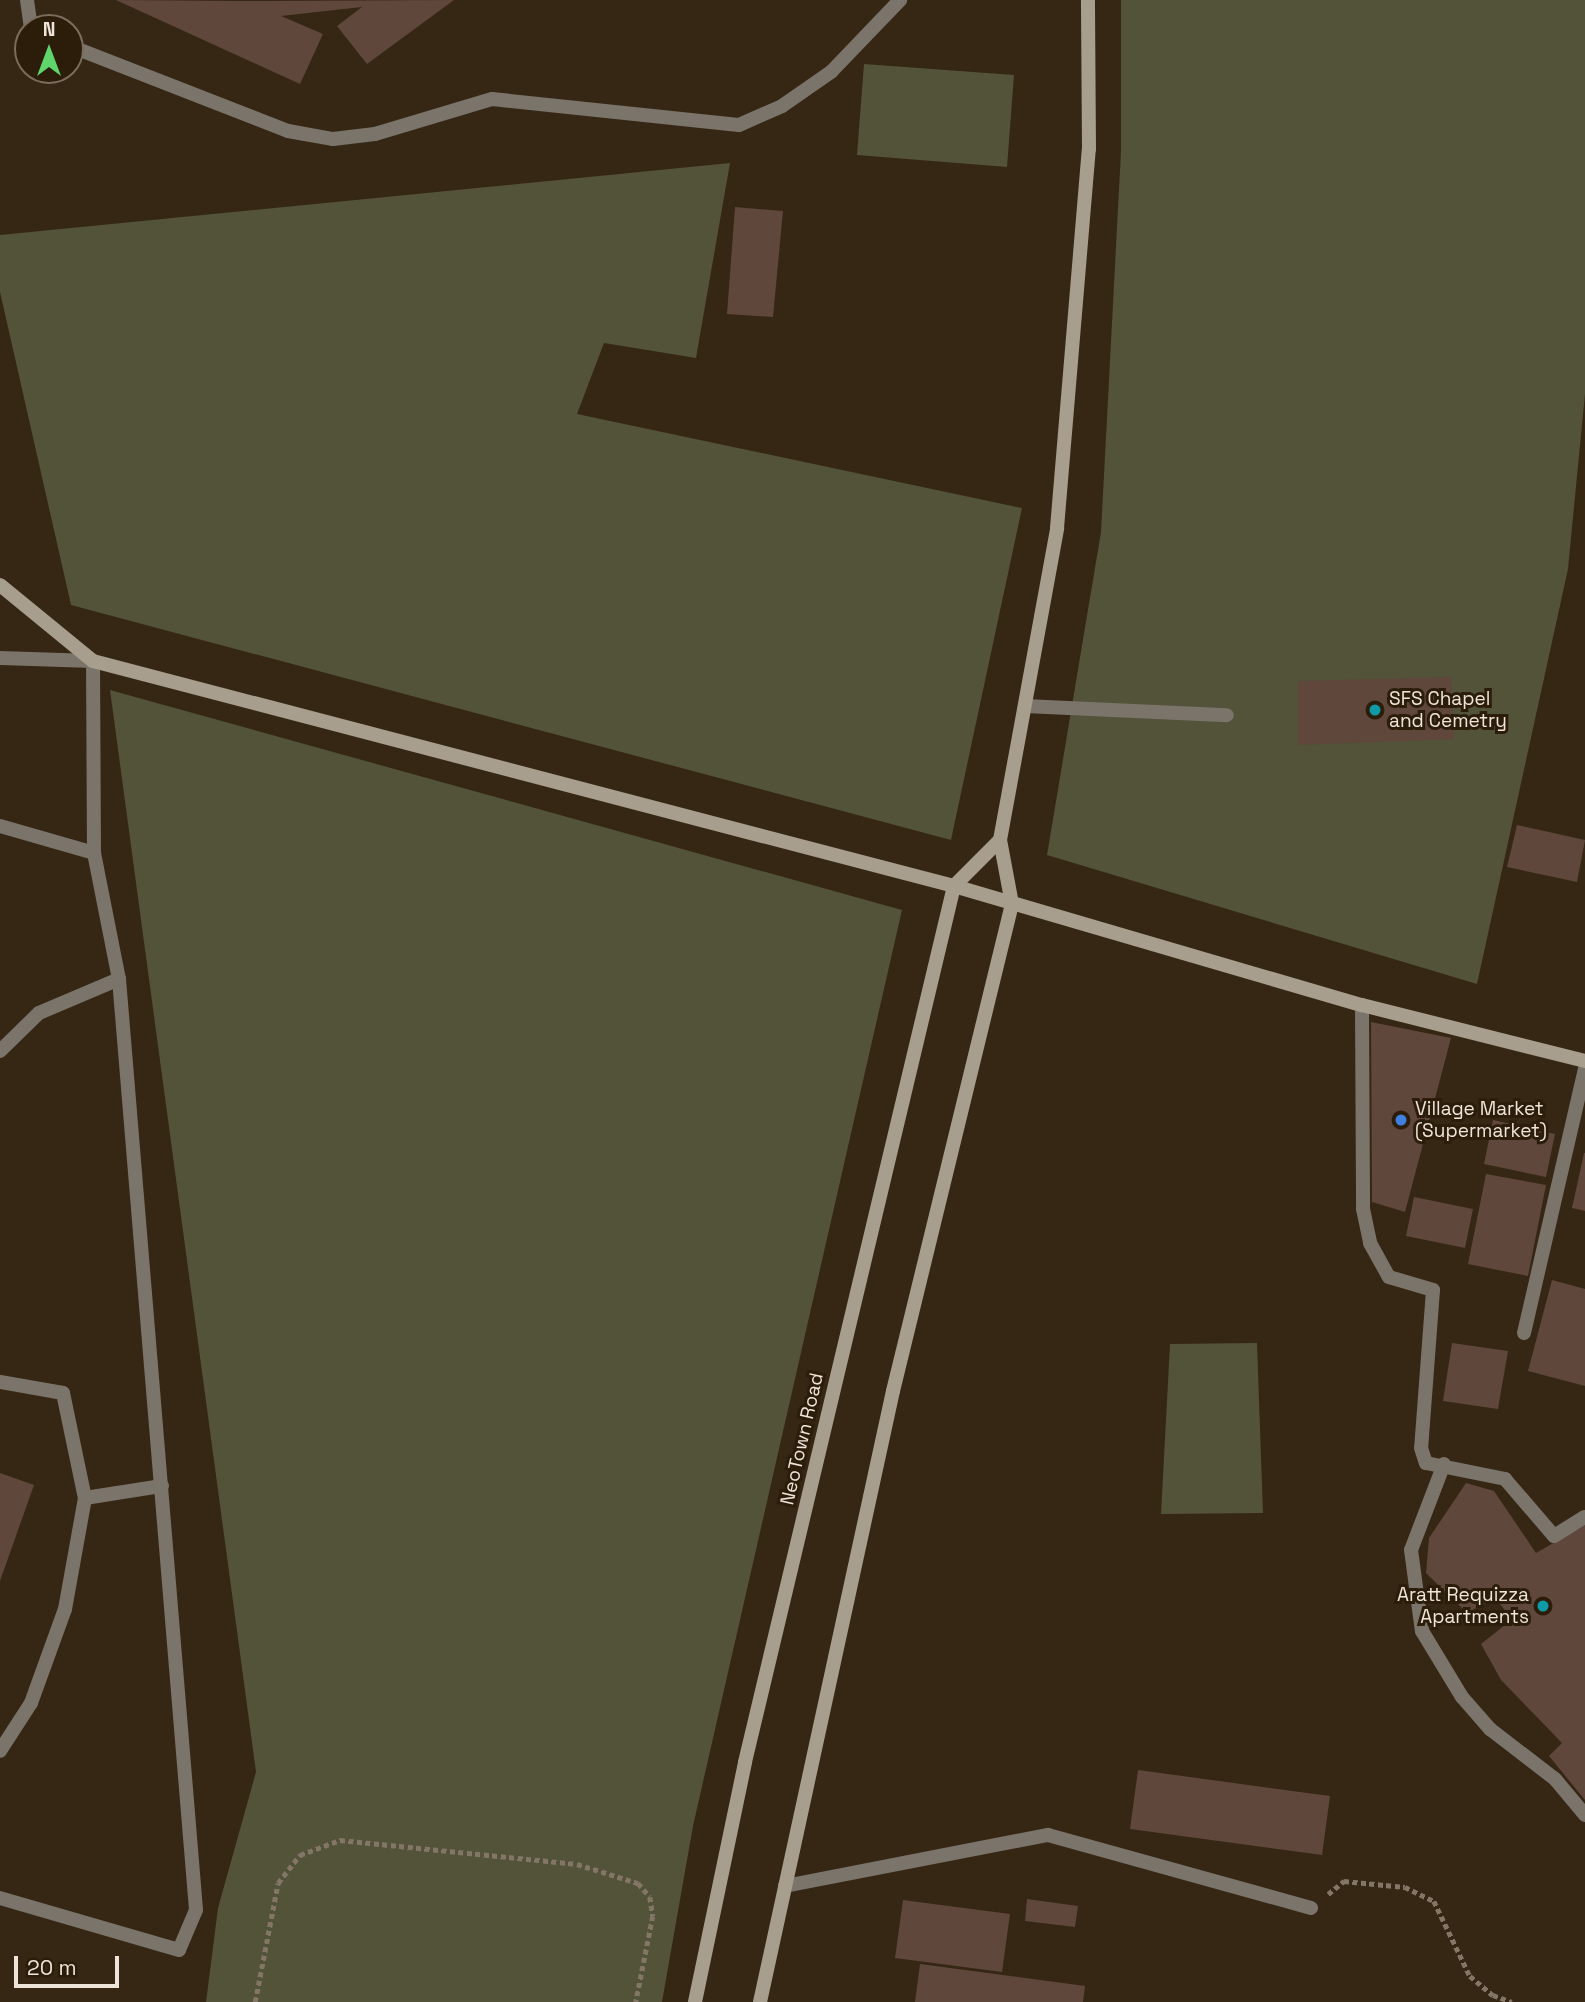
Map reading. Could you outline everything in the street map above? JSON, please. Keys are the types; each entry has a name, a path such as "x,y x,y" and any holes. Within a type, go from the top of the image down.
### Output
{"street":[{"path":"84,51 288,131 333,139 375,134 492,99 739,125 782,106 831,72 900,0"},
{"path":"760,2002 893,1391 1012,904 1000,840 1058,515 1089,149 1088,0"},
{"path":"0,585 93,661"},
{"path":"0,658 93,661 954,886 1362,1005 1585,1061"},
{"path":"0,1898 179,1950 196,1910 120,979 94,853 93,661"},
{"path":"1025,706 1227,715"},
{"path":"0,826 94,853"},
{"path":"954,886 1000,840"},
{"name":"NeoTown Road","path":"695,2002 745,1762 954,886"},
{"path":"0,1051 39,1013 120,979"},
{"path":"1362,1005 1363,1209 1370,1242 1389,1277 1433,1290 1420,1448 1426,1463 1444,1464 1505,1479 1554,1536 1585,1517"},
{"path":"1524,1333 1585,1069"},
{"path":"0,1382 63,1393 85,1498 65,1609 31,1703 0,1751"},
{"path":"1444,1464 1411,1550 1422,1631 1462,1697 1490,1730 1555,1779 1585,1815"},
{"path":"85,1498 162,1486"},
{"path":"785,1886 1048,1835 1311,1908"}],"path":[{"path":"255,2002 278,1883 300,1855 340,1840 577,1864 638,1883 650,1897 653,1916 636,2002"},
{"path":"1311,1908 1344,1881 1415,1892 1434,1901 1470,1976 1493,1995 1513,2002"}],"green space":[{"path":"1121,0 1585,0 1585,394 1568,569 1477,984 1047,855 1101,532 1121,151"},
{"path":"864,64 1014,75 1007,167 857,155"},
{"path":"730,163 696,358 604,343 577,414 1022,508 951,840 71,605 0,292 0,235"},
{"path":"110,690 902,910 693,1826 662,2002 206,2002 218,1908 256,1772"},
{"path":"1257,1343 1263,1513 1161,1514 1170,1344"}],"building":[{"path":"116,0 454,0 367,64 337,26 362,7 281,16 323,34 300,84"},
{"path":"735,207 783,211 773,317 727,314"},
{"name":"SFS Chapel and Cemetry","path":"1451,677 1454,739 1298,745 1298,681"},
{"path":"1517,825 1585,840 1577,882 1507,867"},
{"name":"Village Market (Supermarket)","path":"1371,1022 1451,1038 1405,1212 1372,1202"},
{"path":"1493,1120 1555,1134 1546,1177 1484,1164"},
{"path":"1585,1153 1585,1211 1572,1208"},
{"path":"1486,1174 1546,1185 1528,1276 1468,1264"},
{"path":"1414,1197 1473,1209 1465,1248 1406,1236"},
{"path":"1552,1280 1585,1289 1585,1386 1528,1371"},
{"path":"1452,1343 1508,1351 1498,1409 1443,1401"},
{"path":"0,1473 34,1485 0,1581"},
{"name":"Aratt Requizza Apartments","path":"1466,1483 1494,1491 1536,1553 1585,1525 1585,1800 1549,1756 1562,1743 1501,1680 1481,1644 1510,1621 1509,1615 1495,1598 1467,1613 1426,1573 1429,1538"},
{"path":"1138,1770 1330,1796 1322,1855 1130,1829"},
{"path":"1027,1899 1078,1906 1075,1927 1025,1921"},
{"path":"903,1900 1010,1914 1002,1972 895,1958"},
{"path":"920,1964 1085,1986 1083,2002 915,2002"}],"place":[{"name":"SFS Chapel and Cemetry","path":"1375,710"},
{"name":"Village Market (Supermarket)","path":"1401,1120"},
{"name":"Aratt Requizza Apartments","path":"1543,1606"}]}
